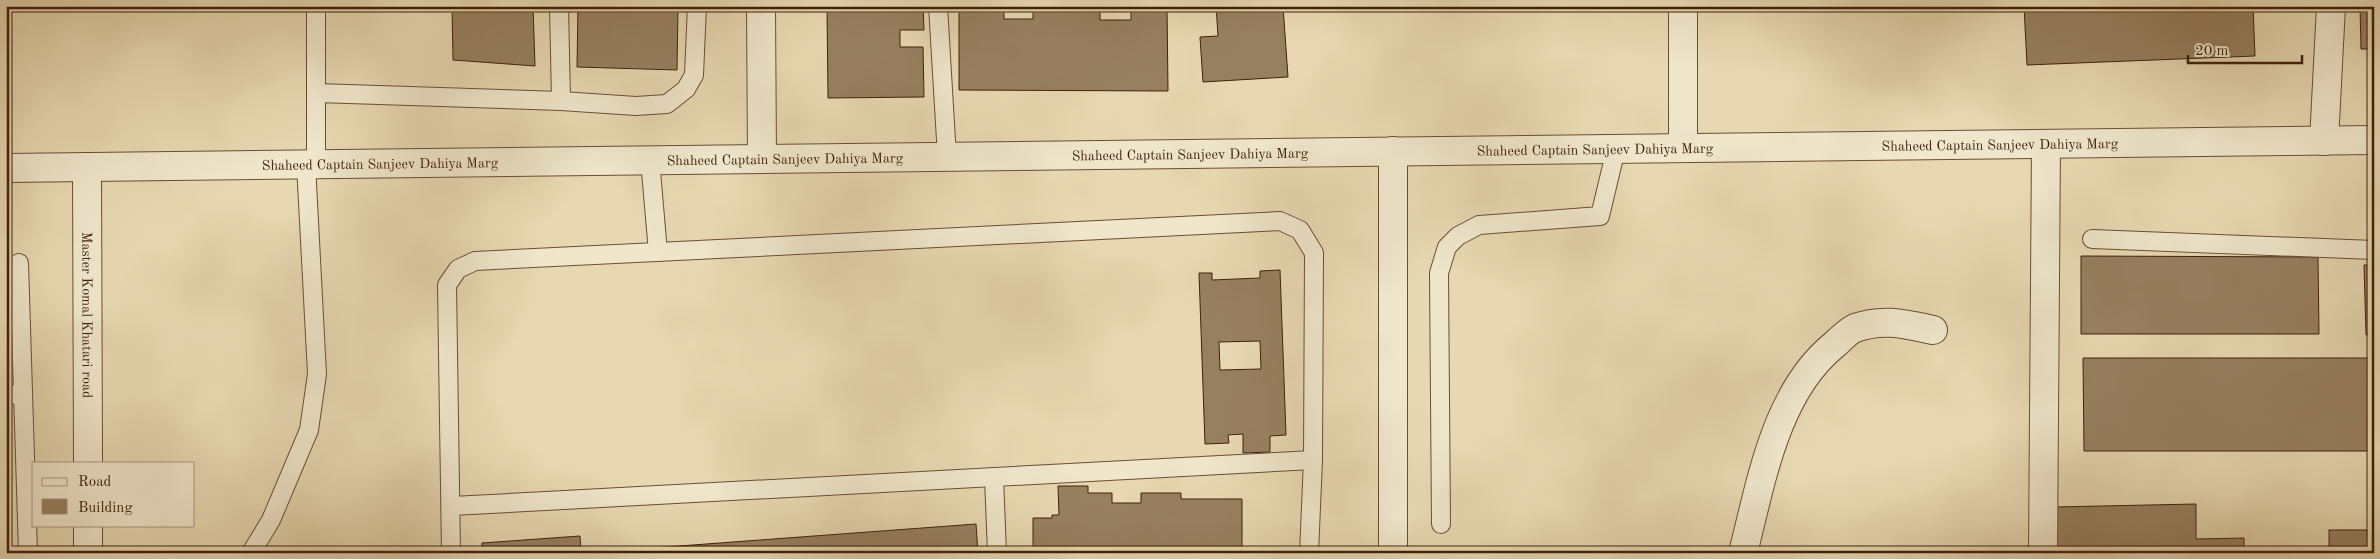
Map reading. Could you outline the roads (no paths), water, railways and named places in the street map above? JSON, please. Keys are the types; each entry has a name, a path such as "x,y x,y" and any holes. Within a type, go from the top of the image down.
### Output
{"street":[{"path":"761,6 762,159"},
{"path":"1683,6 1683,148"},
{"path":"2324,141 2331,6"},
{"name":"Shaheed Captain Sanjeev Dahiya Marg","path":"6,168 2374,140"},
{"path":"2043,553 2046,144"},
{"path":"1393,151 1393,553"},
{"name":"Master Komal Khatari road","path":"87,166 88,462"},
{"path":"1743,553 1768,451 1792,396 1825,352 1854,329 1892,322 1933,330"},
{"path":"88,526 88,553"}],"lane":[{"path":"251,553 271,520 309,430 317,374 311,164 317,92 316,6"},
{"path":"559,6 561,101"},
{"path":"317,92 561,101 636,106 667,104 686,89 694,75 697,6"},
{"path":"938,6 948,157"},
{"path":"1441,524 1439,273 1447,247 1458,236 1480,225 1600,216 1616,149"},
{"path":"650,160 658,252"},
{"path":"451,553 452,506 447,285 458,269 475,261 1280,221 1300,230 1314,253 1313,460 1310,553"},
{"path":"2092,239 2374,250"},
{"path":"19,263 14,394 28,553"},
{"path":"452,506 1313,460"},
{"path":"994,477 997,553"}]}
